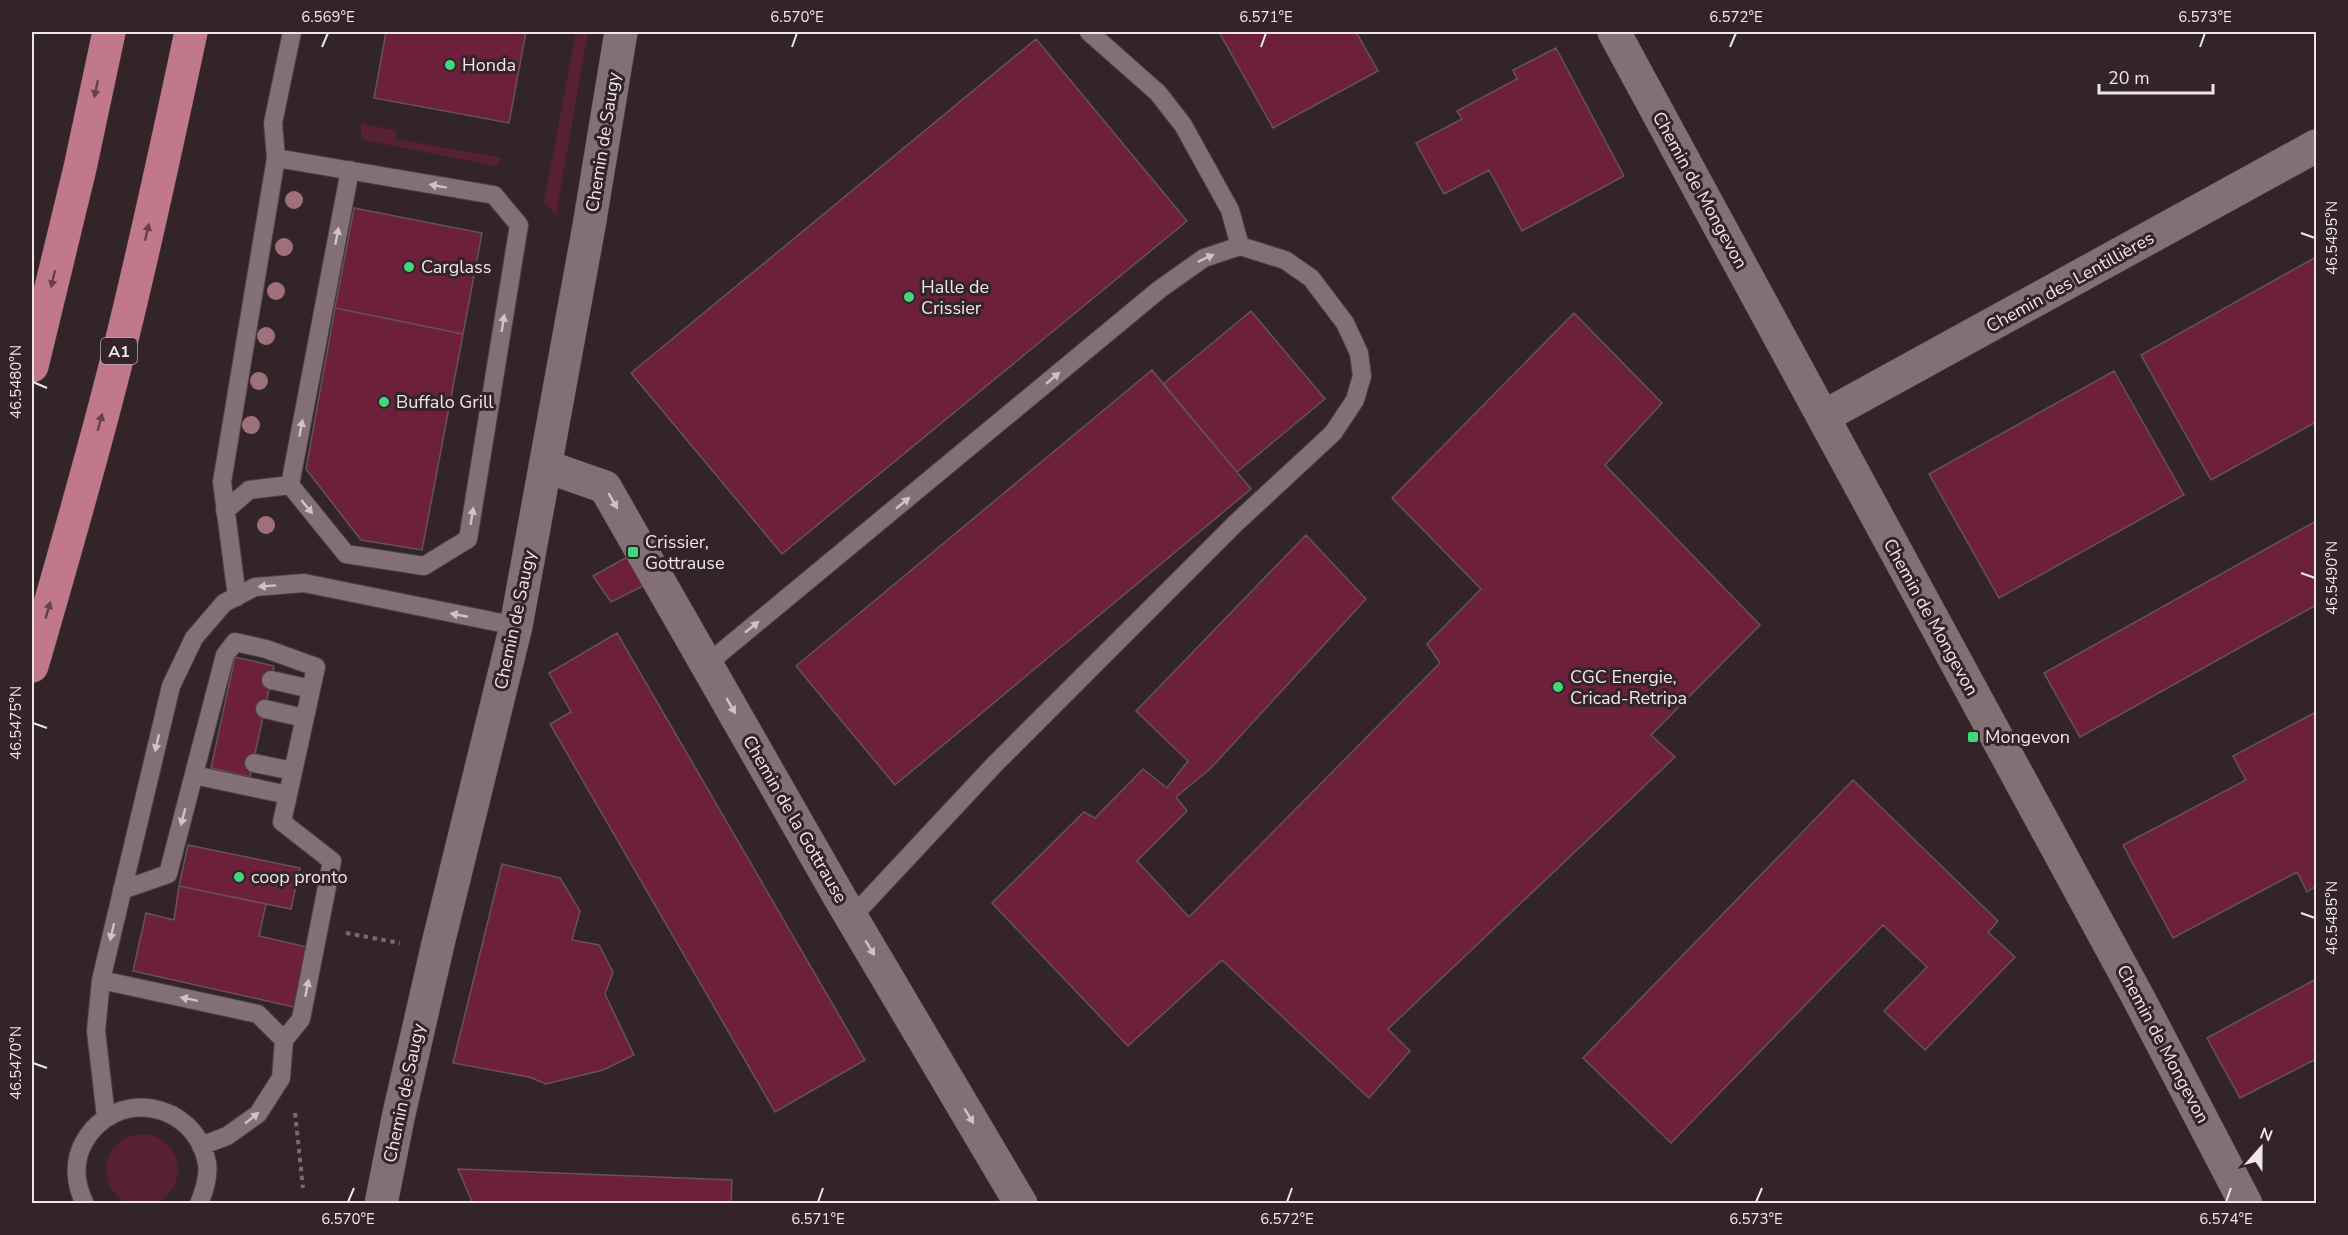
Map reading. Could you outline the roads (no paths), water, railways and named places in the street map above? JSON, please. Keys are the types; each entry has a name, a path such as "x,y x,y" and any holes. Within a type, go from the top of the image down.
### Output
{"highway":[{"path":"32,366 77,179 109,32"},
{"name":"A1","path":"32,666 73,525 118,355 158,187 191,32"}],"street":[{"name":"Chemin de Saugy","path":"381,1203 434,959 516,626 589,226 621,32"},
{"name":"Chemin de Mongevon","path":"1614,32 2134,989 2247,1203"},
{"name":"Chemin des Lentillières","path":"1823,417 2316,146"},
{"name":"Chemin de la Gottrause","path":"545,466 605,487 852,917 1021,1203"}],"lane":[{"path":"237,597 222,482 276,158 273,123 292,32"},
{"path":"1099,35 1158,93 1183,125 1230,210 1240,246"},
{"path":"276,158 350,170 494,195 519,225 468,539 424,566 346,554 290,485 350,170"},
{"path":"707,664 1160,289 1204,258 1240,246 1286,260 1311,279 1345,323 1359,352 1362,376 1355,400 1333,433 1236,523 994,765 852,917"},
{"path":"225,511 249,490 290,485"},
{"path":"106,1117 96,1031 101,980 171,686 194,638 224,603 255,587 304,583 516,626"},
{"path":"122,890 168,874 194,775 207,753 227,670 225,655 235,642 266,649 316,667 282,822 332,861 301,1019 284,1040 281,1078 258,1114 227,1136 201,1146"},
{"path":"271,680 310,689"},
{"path":"265,710 304,718"},
{"path":"254,763 293,771"},
{"path":"194,775 288,795"},
{"path":"101,980 258,1014 284,1040"},
{"path":"85,1203 79,1191 76,1170 80,1149 90,1131 106,1117 127,1108 149,1107 171,1114 189,1127 201,1146 207,1165 206,1185 199,1203"}],"place":[{"name":"Honda","path":"450,65"},
{"name":"Carglass","path":"409,267"},
{"name":"Halle de Crissier","path":"909,297"},
{"name":"Buffalo Grill","path":"384,402"},
{"name":"Crissier, Gottrause","path":"633,552"},
{"name":"CGC Energie, Cricad-Retripa","path":"1558,687"},
{"name":"Mongevon","path":"1973,737"},
{"name":"coop pronto","path":"239,877"}]}
